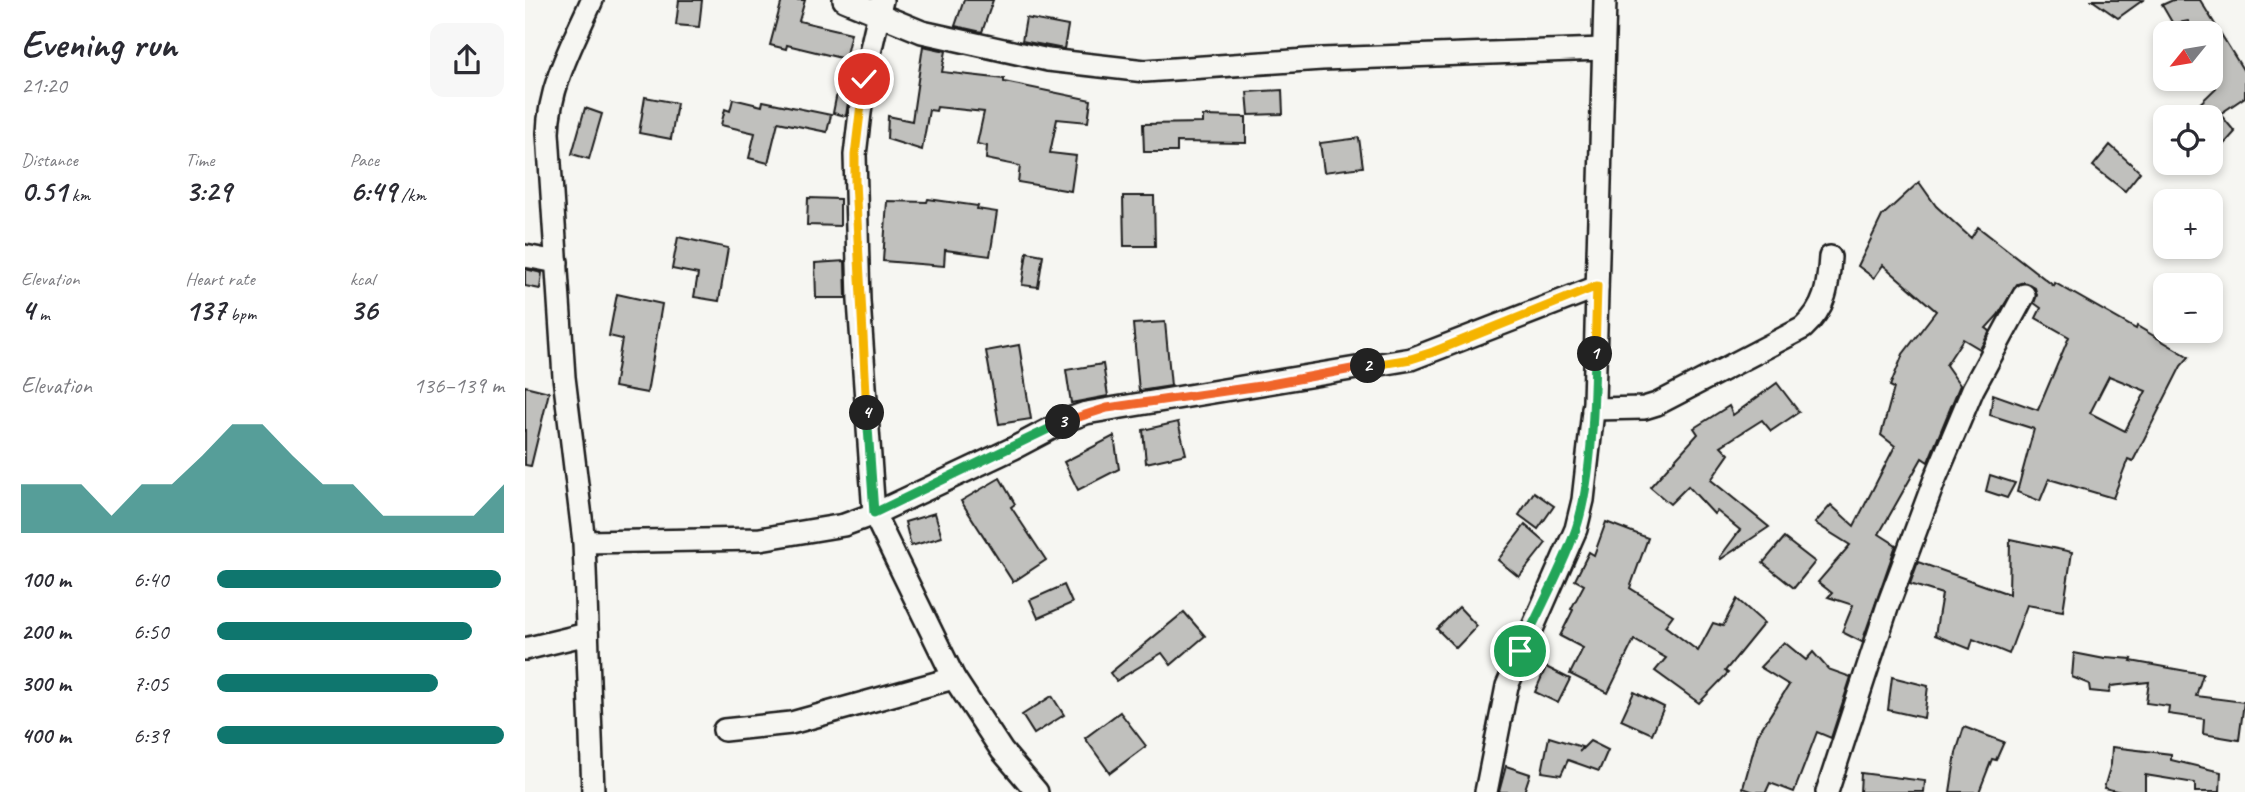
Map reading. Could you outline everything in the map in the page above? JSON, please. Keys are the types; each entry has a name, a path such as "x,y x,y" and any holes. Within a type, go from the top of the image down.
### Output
{"street":[{"path":"592,0 557,78 548,114 564,377 584,542 593,792"},
{"path":"844,0 880,7 922,32 1048,60 1145,71 1322,59 1603,49"},
{"path":"1486,792 1507,686 1576,529 1583,500 1593,409 1605,0"},
{"path":"880,7 860,104 855,155 859,301 874,513 954,678 1002,751 1037,792"},
{"path":"525,256 557,262"},
{"path":"1593,409 1644,408 1657,404 1803,328 1818,314 1828,283 1830,257"},
{"path":"584,542 760,539 844,524 874,513 1077,416 1107,408 1260,386 1411,359 1597,286"},
{"path":"1827,792 1888,605 1935,479 1973,389 2024,295"},
{"path":"525,649 587,634"},
{"path":"724,730 791,723 954,678"}],"building":[{"path":"679,0 702,0 699,27 676,25"},
{"path":"782,0 805,0 799,21 851,33 845,59 787,45 786,49 770,45"},
{"path":"964,0 993,0 982,32 955,26"},
{"path":"2092,0 2143,0 2118,18"},
{"path":"2173,0 2200,0 2213,21 2171,21 2162,5"},
{"path":"1026,18 1068,26 1064,49 1022,41"},
{"path":"2223,37 2245,73 2245,97 2223,112 2223,105 2198,105 2213,91 2223,91"},
{"path":"923,46 946,51 942,72 1004,79 1004,82 1091,100 1088,122 1057,119 1050,153 1076,156 1071,191 1018,182 1020,166 986,159 987,146 977,144 984,112 937,107 936,111 929,110 922,150 887,139 888,116 912,121"},
{"path":"1282,90 1283,114 1249,115 1247,92"},
{"path":"837,93 849,96 846,116 833,113"},
{"path":"645,97 677,103 671,139 639,133"},
{"path":"733,99 762,106 763,101 831,115 827,132 778,122 768,163 749,158 755,133 721,125 725,109 730,111"},
{"path":"585,108 602,114 589,159 572,154"},
{"path":"1203,116 1246,117 1246,143 1177,142 1177,152 1144,152 1143,124 1203,123"},
{"path":"2223,118 2235,132 2223,145"},
{"path":"1359,138 1363,167 1324,172 1320,143"},
{"path":"2110,145 2140,172 2125,191 2093,166"},
{"path":"1919,182 1936,206 1971,238 1978,227 2054,286 2055,283 2136,329 2137,326 2153,336 2153,343 2166,343 2189,357 2181,366 2133,461 2128,459 2113,498 2049,479 2040,501 2017,492 2034,429 1990,415 1993,394 2038,410 2069,337 2036,318 2041,308 2034,303 2037,295 2035,288 2024,282 2017,284 1998,315 1986,328 1990,331 1980,349 1963,339 1946,365 1960,385 1928,462 1922,458 1879,534 1896,545 1862,642 1842,632 1853,605 1828,597 1832,593 1818,582 1850,545 1815,523 1831,505 1854,526 1895,446 1881,435 1894,388 1890,386 1903,354 1936,311 1883,265 1874,278 1858,266 1882,216","holes":["2109,376 2146,391 2125,431 2090,413"]},
{"path":"1123,196 1154,196 1155,246 1124,246"},
{"path":"808,198 840,199 840,226 807,225"},
{"path":"928,199 978,206 977,209 997,212 990,256 945,250 944,266 883,261 887,201 927,202"},
{"path":"678,237 728,248 719,301 694,297 698,274 672,269"},
{"path":"1027,252 1043,255 1038,287 1022,285"},
{"path":"845,261 846,298 816,298 815,263"},
{"path":"525,269 542,273 540,289 525,286"},
{"path":"617,294 662,304 647,393 614,387 622,339 609,336"},
{"path":"1165,322 1171,386 1139,391 1133,324"},
{"path":"1019,345 1031,419 999,424 986,351"},
{"path":"1103,364 1108,396 1071,403 1066,370"},
{"path":"1777,383 1799,412 1771,431 1762,420 1721,446 1729,454 1711,480 1769,527 1721,559 1740,530 1717,511 1714,514 1688,486 1670,504 1650,487 1698,434 1694,428 1729,406 1733,415"},
{"path":"525,386 549,392 531,466 525,465"},
{"path":"1178,422 1186,454 1146,463 1143,430"},
{"path":"1114,436 1119,469 1078,490 1064,462"},
{"path":"1990,475 2015,483 2007,498 1986,491"},
{"path":"1000,478 1015,504 1011,507 1046,560 1013,582 961,501"},
{"path":"1534,492 1554,506 1538,529 1519,515"},
{"path":"935,513 942,537 911,546 905,522"},
{"path":"1606,522 1648,538 1630,588 1673,615 1665,626 1698,651 1713,623 1723,626 1737,599 1764,623 1725,671 1728,673 1699,703 1655,671 1666,658 1634,640 1608,693 1570,674 1583,648 1560,636 1584,585 1575,580 1589,552 1594,555"},
{"path":"1525,525 1546,543 1519,577 1498,560"},
{"path":"1784,538 1815,562 1794,588 1763,563"},
{"path":"2010,539 2072,552 2063,611 2027,605 2009,654 1973,639 1970,649 1935,635 1942,594 1910,584 1918,562 2009,594"},
{"path":"1064,585 1072,603 1038,618 1030,600"},
{"path":"1459,607 1477,626 1456,648 1437,629"},
{"path":"1184,612 1205,636 1171,665 1162,653 1116,681 1110,673"},
{"path":"1784,642 1806,660 1813,652 1828,669 1851,677 1831,738 1817,732 1794,792 1770,783 1766,792 1754,792 1743,788 1758,734 1789,685 1760,667"},
{"path":"2074,653 2105,659 2132,659 2131,661 2203,674 2196,696 2244,702 2239,740 2203,734 2204,719 2168,714 2169,706 2146,703 2149,682 2111,686 2109,693 2090,691 2089,684 2072,677"},
{"path":"1546,667 1570,679 1558,703 1535,692"},
{"path":"1892,677 1928,686 1924,718 1888,710"},
{"path":"1634,692 1664,707 1652,734 1621,720"},
{"path":"1052,696 1064,715 1034,734 1022,715"},
{"path":"1120,712 1146,746 1110,773 1085,738"},
{"path":"1964,727 2004,742 1996,760 1992,759 1979,792 1950,792 1956,753"},
{"path":"1549,737 1582,747 1579,752 1590,741 1608,750 1599,771 1568,760 1561,775 1542,772"},
{"path":"2112,747 2171,754 2171,760 2221,772 2220,792 2195,792 2195,783 2145,775 2145,792 2121,792 2104,788 2111,764"},
{"path":"1506,766 1530,774 1524,792 1499,792"},
{"path":"1861,773 1925,781 1924,792 1860,792"}],"route":[{"path":"864,79 855,155 855,181 859,301 874,513 1086,413 1411,359 1597,286 1594,402 1583,500 1576,529 1520,651"}]}
